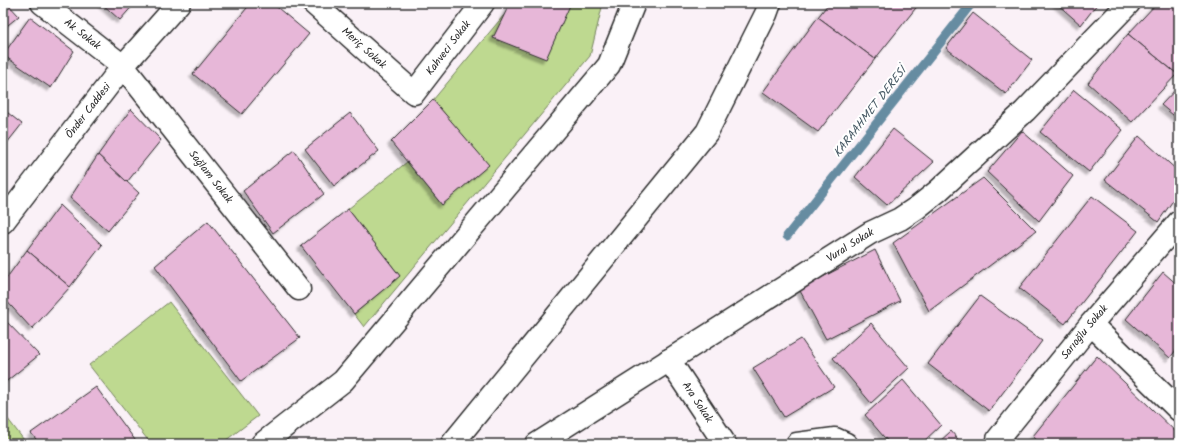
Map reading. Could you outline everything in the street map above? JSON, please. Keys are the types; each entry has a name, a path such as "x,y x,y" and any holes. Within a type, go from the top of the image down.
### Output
{"street":[{"name":"Ak Sokak","path":"42,3 122,66"},
{"name":"Önder Caddesi","path":"3,222 122,66 179,3"},
{"name":"Meriç Sokak","path":"313,3 414,93"},
{"name":"Kahveci Sokak","path":"414,93 483,3"},
{"path":"262,444 343,380 588,90 609,65 634,3"},
{"path":"452,444 707,132 766,14 770,3"},
{"name":"Vural Sokak","path":"537,444 870,233 900,218 938,192 1025,111 1129,3"},
{"name":"Sağlam Sokak","path":"122,66 299,289"},
{"name":"Sarıoğlu Sokak","path":"1002,444 998,440 1091,324 1179,222"},
{"path":"1091,324 1179,410"},
{"name":"Ara Sokak","path":"669,360 725,444"},
{"path":"797,444 835,439 846,444"}],"green space":[{"path":"514,3 603,3 590,56 364,327 354,314 400,276 348,209 407,162 442,205 488,165 433,100"},
{"path":"169,302 258,416 221,444 151,444 89,365"},
{"path":"4,414 27,444 3,444"}],"building":[{"path":"3,3 7,3 19,16 3,29"},
{"path":"101,3 135,3 120,20"},
{"path":"251,3 272,3 309,34 242,114 193,74"},
{"path":"510,3 571,3 546,59 493,38"},
{"path":"829,3 919,4 875,59 818,17"},
{"path":"1056,3 1098,3 1081,25"},
{"path":"1157,3 1179,3 1179,72 1177,74 1128,34"},
{"path":"973,13 1032,60 1006,94 946,48"},
{"path":"30,17 74,51 51,88 3,55"},
{"path":"818,17 875,59 818,132 763,92"},
{"path":"1128,34 1177,74 1132,122 1088,83"},
{"path":"1179,86 1179,120 1161,105"},
{"path":"1074,90 1123,130 1089,172 1040,132"},
{"path":"433,100 489,165 442,205 391,142"},
{"path":"3,109 22,124 3,148"},
{"path":"131,109 161,140 127,182 98,155"},
{"path":"350,113 379,151 334,186 305,149"},
{"path":"893,129 934,162 887,205 855,177"},
{"path":"1022,131 1073,176 1039,221 987,172"},
{"path":"1139,136 1179,172 1179,192 1158,222 1105,180"},
{"path":"294,150 324,194 273,233 243,191"},
{"path":"98,155 139,193 108,231 70,198"},
{"path":"983,178 1036,231 929,311 893,243"},
{"path":"1092,196 1138,231 1065,324 1019,288"},
{"path":"60,205 102,245 70,287 27,250"},
{"path":"348,209 400,276 354,314 301,246"},
{"path":"208,221 300,338 241,381 155,266"},
{"path":"27,250 70,287 32,329 3,297 3,283"},
{"path":"875,250 900,301 826,339 799,289"},
{"path":"1163,272 1179,286 1179,346 1170,358 1126,319"},
{"path":"980,296 1042,341 989,411 928,364"},
{"path":"3,318 39,355 3,384"},
{"path":"871,323 909,368 871,403 833,358"},
{"path":"801,339 834,387 784,417 753,368"},
{"path":"1097,356 1179,435 1179,444 1040,444 1033,436"},
{"path":"903,380 941,425 921,444 890,444 865,415"},
{"path":"96,387 138,444 40,444 31,433"},
{"path":"951,431 962,444 937,444"}],"waterway":[{"name":"KARAAHMET DERESİ","path":"787,236 972,3"}]}
